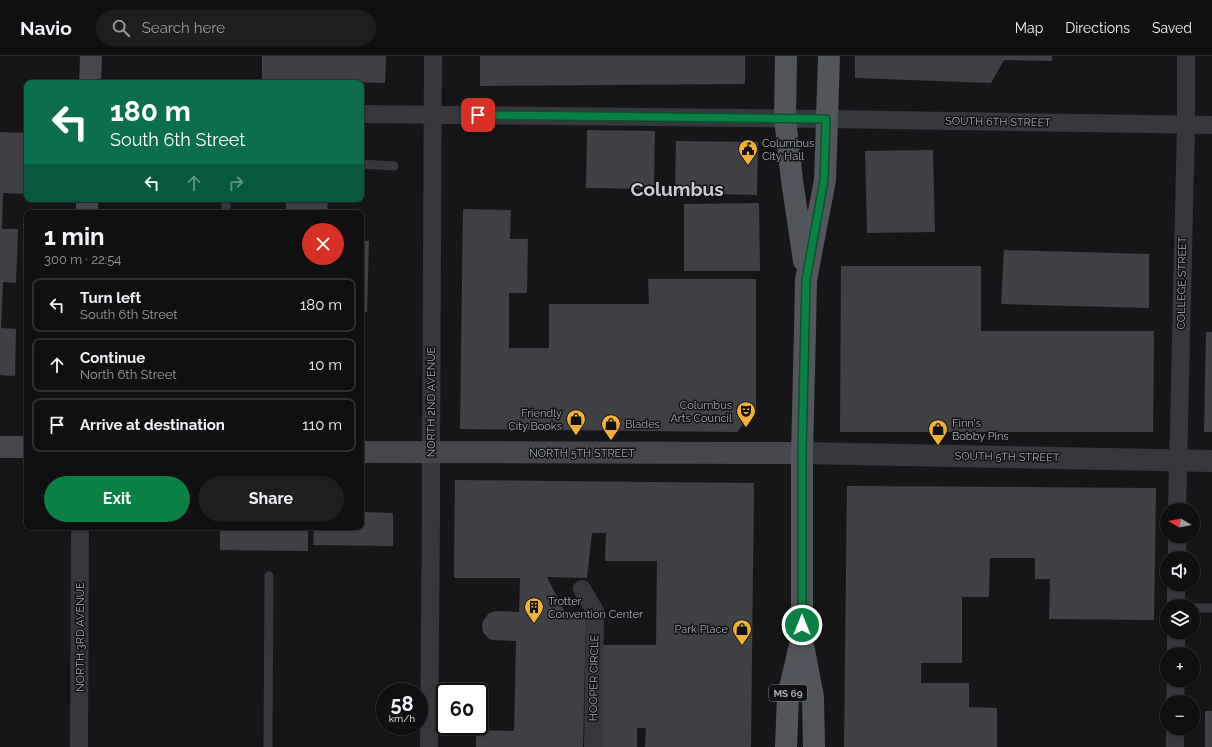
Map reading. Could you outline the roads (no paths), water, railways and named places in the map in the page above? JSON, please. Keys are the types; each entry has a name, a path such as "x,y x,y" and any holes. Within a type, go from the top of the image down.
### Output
{"main road":[{"path":"90,80 91,56"},
{"name":"MS 69","path":"786,56 785,119 806,280"},
{"name":"MS 69","path":"814,747 813,698 802,640 802,453 806,280 824,180 828,56"},
{"path":"0,447 24,447"},
{"name":"NORTH 5TH STREET","path":"364,452 802,453"},
{"name":"MS 69","path":"786,747 788,696 802,640"}],"street":[{"name":"NORTH 2ND AVENUE","path":"429,747 433,56"},
{"name":"COLLEGE STREET","path":"1177,503 1186,125 1186,56"},
{"name":"SOUTH 6TH STREET","path":"364,114 1212,125"},
{"name":"SOUTH 5TH STREET","path":"802,453 1212,461"},
{"name":"NORTH 3RD AVENUE","path":"79,747 80,530"},
{"name":"HOOPER CIRCLE","path":"582,589 595,611 593,747"},
{"path":"1175,735 1175,747"}],"lane":[{"path":"364,164 394,166"},
{"path":"268,747 269,576"},
{"path":"1200,608 1212,608"}],"place":[{"name":"Columbus City Hall","path":"748,166"},
{"name":"Columbus Arts Council","path":"746,428"},
{"name":"Friendly City Books","path":"576,436"},
{"name":"Blades","path":"611,441"},
{"name":"Finn's Bobby Pins","path":"938,446"},
{"name":"Trotter Convention Center","path":"534,624"},
{"name":"Park Place","path":"742,646"}],"district":[{"name":"Columbus","path":"677,189"}]}
